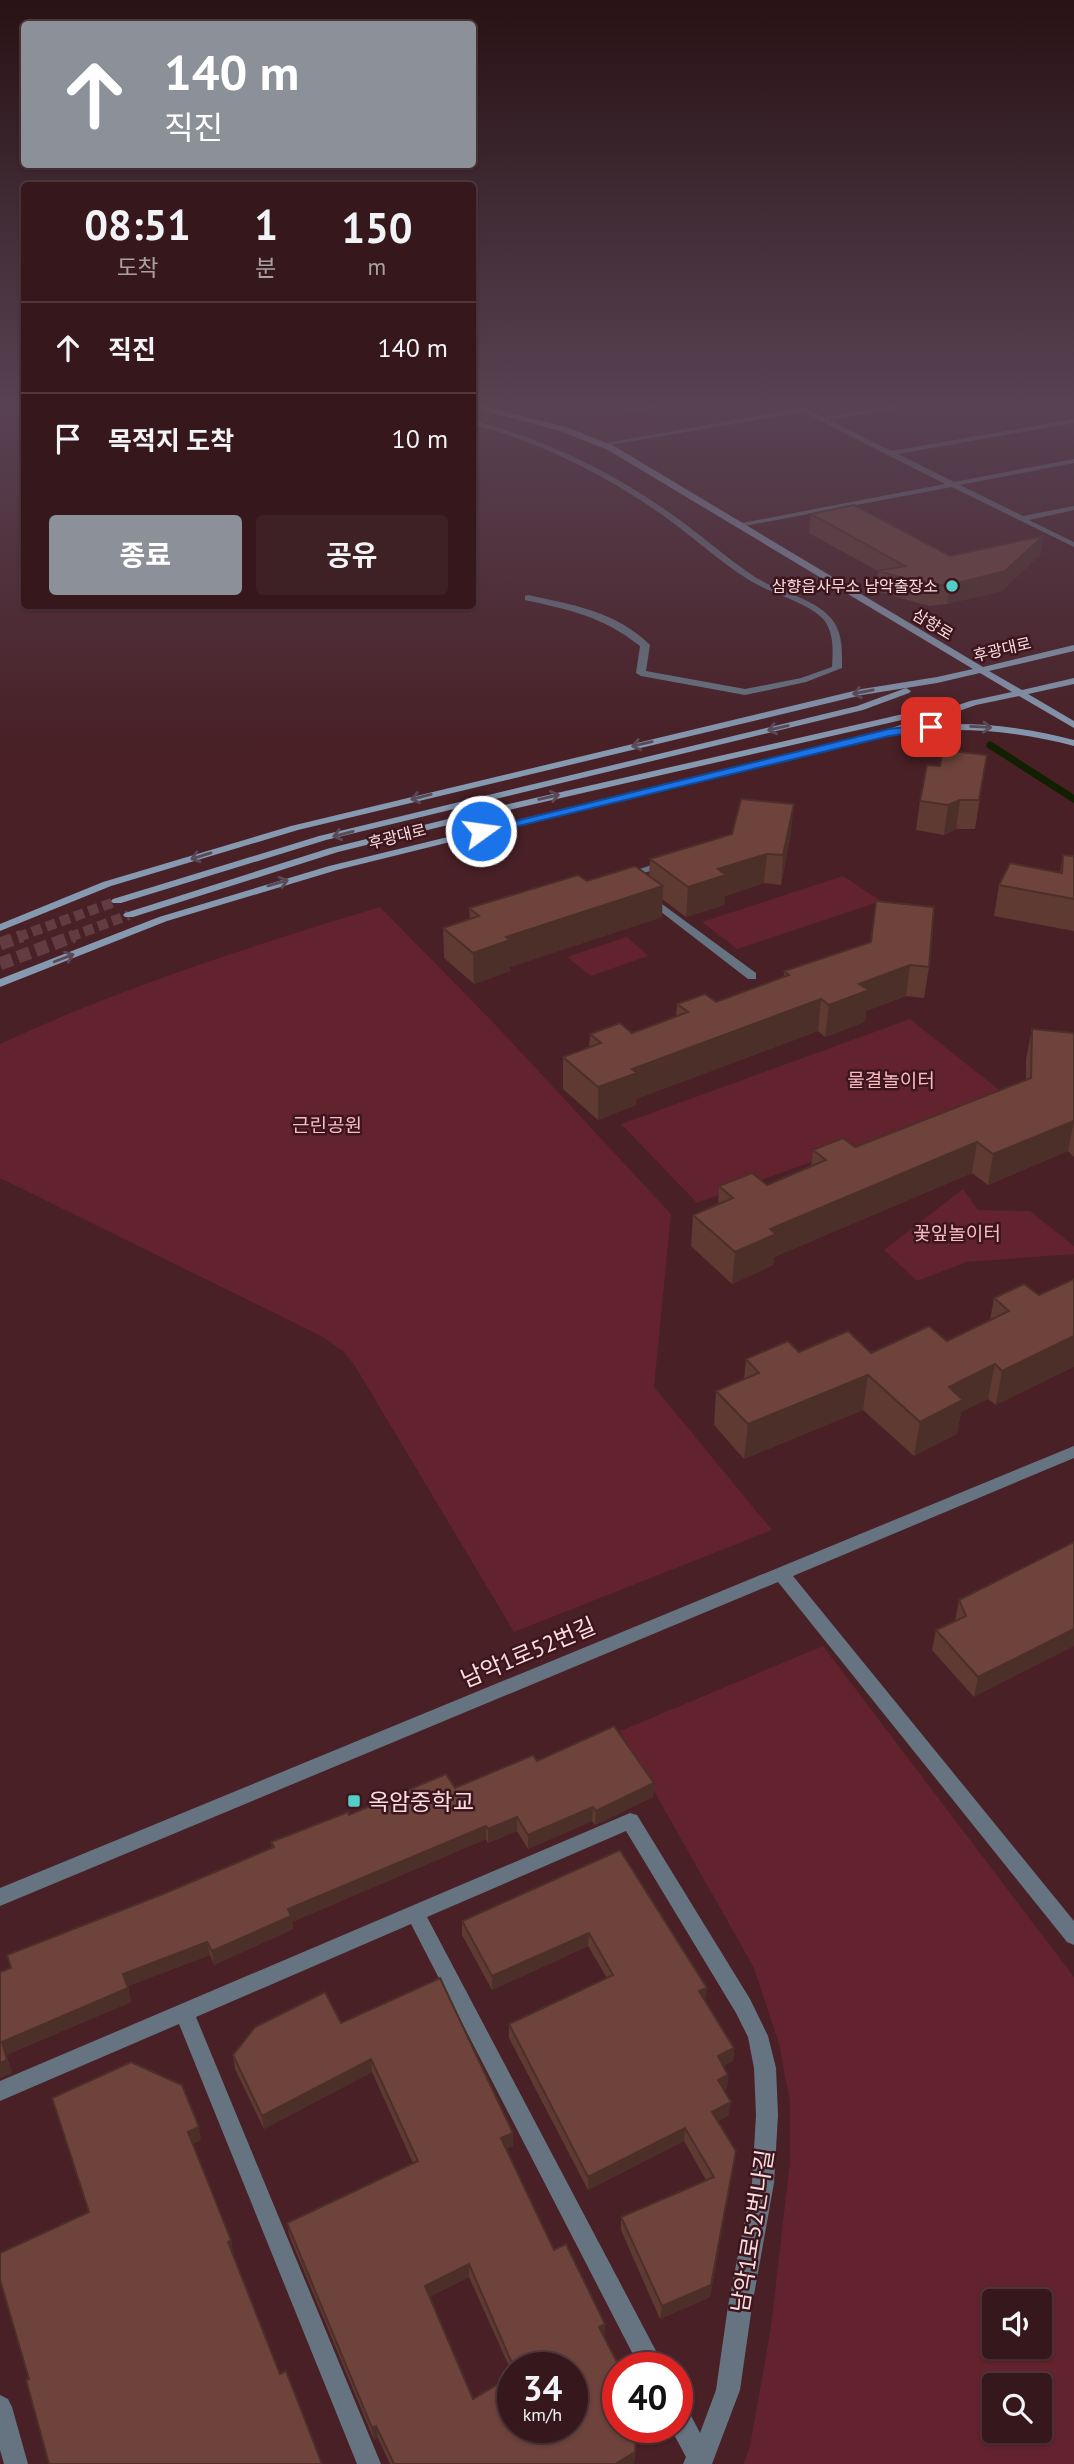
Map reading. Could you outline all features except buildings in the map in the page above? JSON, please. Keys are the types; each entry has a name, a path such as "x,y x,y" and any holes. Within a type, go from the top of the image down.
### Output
{"street":[{"path":"528,597 596,612 627,630 645,645 641,673 745,692 803,680 838,668 836,639 829,621 807,605 769,589 723,559 670,517"},
{"name":"삼향로","path":"730,517 1074,725"},
{"path":"742,524 779,517"},
{"path":"1017,517 1074,545"},
{"path":"1021,519 1031,517"},
{"name":"후광대로","path":"0,928 107,884 295,828 862,692 937,680 1074,648"},
{"name":"후광대로","path":"117,901 323,838 860,708 937,680"},
{"name":"후광대로","path":"130,915 334,850 878,721 1074,681"},
{"name":"후광대로","path":"0,983 163,919 321,871 889,732 973,703"},
{"path":"889,732 953,725 1003,728 1074,743"},
{"path":"608,881 679,859"},
{"path":"621,877 752,976"},
{"name":"남악1로52번길","path":"0,1897 1074,1452"},
{"path":"781,1573 1074,1936"},
{"name":"남악1로52번나길","path":"415,1913 630,1821 743,2006 758,2036 765,2068 767,2115 764,2183 740,2306 728,2390 698,2462"},
{"path":"0,2091 415,1913 645,2352"},
{"path":"184,2012 369,2464"},
{"path":"0,2410 16,2464"},
{"name":"남악1로52번나길","path":"690,2443 698,2462"}],"green space":[{"path":"843,876 881,901 737,949 702,922"},
{"name":"근린공원","path":"380,907 491,1020 671,1214 654,1387 772,1530 514,1632 355,1366 343,1351 321,1336 0,1178 0,1044 140,986 235,952"},
{"path":"627,937 648,956 591,976 567,957"},
{"name":"물결놀이터","path":"910,1019 1003,1093 697,1203 621,1124"},
{"name":"꽃잎놀이터","path":"963,1189 978,1210 1030,1211 1074,1246 1074,1254 967,1262 917,1281 884,1250"},
{"path":"823,1646 1074,1977 1074,2464 744,2464 750,2446 771,2327 790,2161 790,2101 779,2044 754,1968 620,1731"}],"waterway":[{"path":"990,745 1074,799"}],"tunnel":[{"path":"18,937 117,901"},
{"path":"70,937 129,915"},
{"path":"0,944 22,936"},
{"path":"0,964 74,936"}],"place":[{"name":"삼향읍사무소 남악출장소","path":"952,586"},
{"name":"옥암중학교","path":"354,1801"}],"route":[{"path":"481,831 889,732 931,727"}]}
